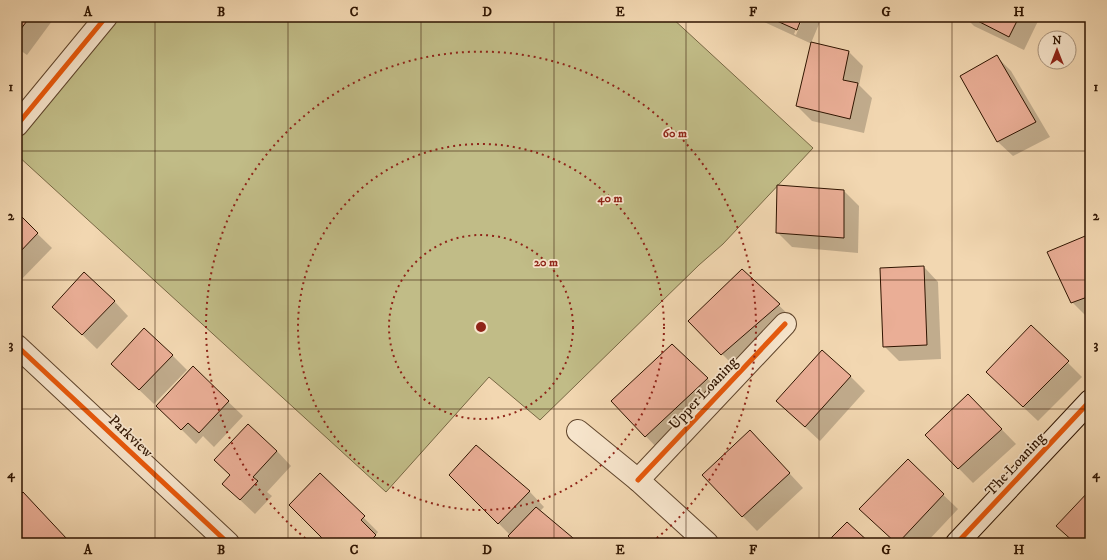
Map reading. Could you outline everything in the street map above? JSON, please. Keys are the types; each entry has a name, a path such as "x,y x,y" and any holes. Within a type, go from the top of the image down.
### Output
{"street":[{"path":"17,125 106,17"},
{"name":"Upper Loaning","path":"638,480 785,324"},
{"name":"Parkview","path":"17,346 228,543"},
{"name":"The Loaning","path":"957,543 1090,401"},
{"path":"578,431 638,480 706,543"}],"shaded area":[{"path":"106,17 671,17 813,148 723,244 699,265 540,420 489,377 386,492 17,155 17,125"}],"building":[{"path":"17,17 30,17 17,34"},
{"path":"768,17 802,17 797,30"},
{"path":"970,17 1019,17 1009,37"},
{"path":"811,42 849,51 843,80 858,83 850,119 796,106"},
{"path":"997,55 1036,122 997,142 960,76"},
{"path":"777,185 844,190 844,238 776,233"},
{"path":"17,212 38,233 17,255"},
{"path":"1090,234 1090,296 1071,303 1047,252"},
{"path":"924,266 927,345 883,347 880,268"},
{"path":"742,269 780,304 721,355 688,321"},
{"path":"84,272 115,301 82,335 52,307"},
{"path":"1031,325 1069,361 1023,407 986,372"},
{"path":"144,328 173,355 139,390 111,364"},
{"path":"672,344 708,378 645,437 611,401"},
{"path":"822,350 851,376 805,427 776,401"},
{"path":"193,366 229,401 199,433 188,423 181,430 156,406"},
{"path":"968,394 1002,429 958,469 925,435"},
{"path":"248,424 277,451 253,477 258,481 240,500 222,484 230,475 214,460"},
{"path":"750,430 790,473 742,517 702,475"},
{"path":"476,445 530,491 498,524 449,475"},
{"path":"908,459 944,494 898,543 896,543 859,509"},
{"path":"320,473 365,516 361,520 376,535 368,543 327,543 289,505"},
{"path":"1090,490 1090,543 1075,543 1056,526"},
{"path":"23,492 67,539 63,543 17,543 17,498"},
{"path":"536,507 579,543 515,543 508,536"},
{"path":"847,522 870,543 826,543"}],"cycle path":[{"path":"17,125 106,17"},
{"path":"638,480 785,324"},
{"path":"17,346 228,543"},
{"path":"957,543 1090,401"}]}
